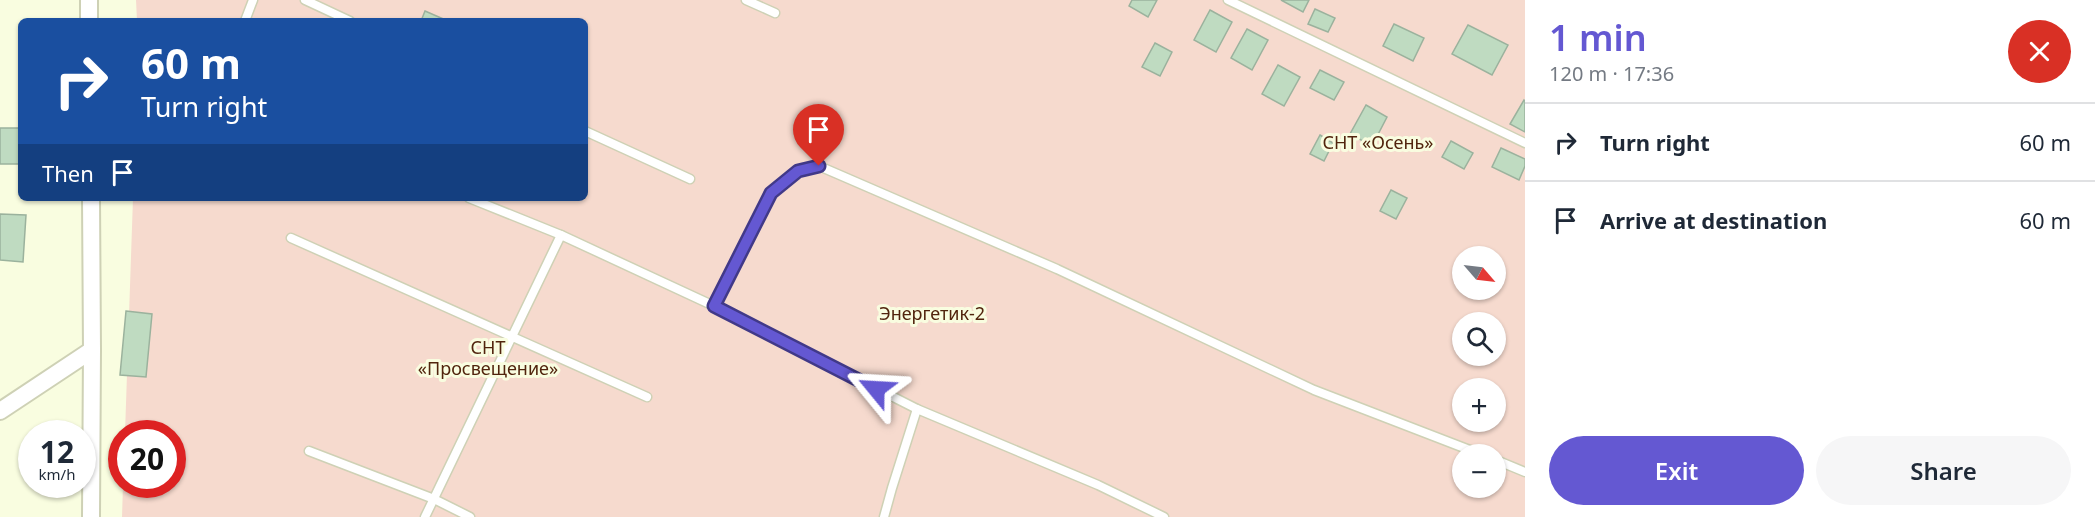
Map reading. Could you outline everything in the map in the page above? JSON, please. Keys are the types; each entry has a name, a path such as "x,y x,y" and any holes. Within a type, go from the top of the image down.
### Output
{"street":[{"path":"89,0 89,18"},
{"path":"90,517 93,350 91,201"},
{"path":"0,411 93,350"}],"lane":[{"path":"246,18 253,0"},
{"path":"305,0 344,18"},
{"path":"747,0 775,13"},
{"path":"1228,0 1525,143"},
{"path":"588,131 690,179"},
{"path":"714,306 771,193 798,171 819,166 1058,269 1314,390 1454,444"},
{"path":"476,201 561,235 714,306 917,409 1098,485 1164,517"},
{"path":"425,517 510,336 561,235"},
{"path":"291,238 647,397"},
{"path":"884,517 917,409"},
{"path":"309,451 434,499 470,517"},
{"path":"1506,464 1525,472"}],"green space":[{"path":"136,0 1525,0 1525,517 122,517 123,498 186,498 186,420 125,420 133,201 588,201 588,18 137,18"}],"building":[{"path":"1132,0 1157,0 1148,17 1129,6"},
{"path":"1281,0 1309,0 1303,12"},
{"path":"1315,9 1335,18 1328,32 1308,24"},
{"path":"1210,10 1232,22 1216,52 1194,40"},
{"path":"425,11 441,18 422,18"},
{"path":"1394,24 1424,38 1413,61 1383,46"},
{"path":"1468,25 1508,45 1492,75 1452,54"},
{"path":"1247,29 1268,40 1252,70 1231,58"},
{"path":"1155,43 1172,52 1160,76 1142,67"},
{"path":"1278,65 1300,77 1284,106 1262,94"},
{"path":"1320,70 1344,82 1334,100 1310,88"},
{"path":"1525,101 1525,132 1510,124"},
{"path":"1366,105 1387,117 1372,146 1350,134"},
{"path":"0,128 18,128 18,164 0,164"},
{"path":"1320,135 1333,143 1324,161 1310,154"},
{"path":"1451,141 1473,153 1464,169 1442,157"},
{"path":"1501,148 1525,159 1525,166 1519,180 1492,167"},
{"path":"1391,190 1407,198 1396,219 1380,211"},
{"path":"0,214 26,215 23,262 0,260"},
{"path":"126,311 152,314 146,377 120,375"}],"route":[{"path":"819,166 798,171 771,193 714,306 876,389"}],"park label":[{"name":"СНТ «Осень»","path":"1378,142"},
{"name":"Энергетик-2","path":"932,313"},
{"name":"СНТ «Просвещение»","path":"488,357"}]}
